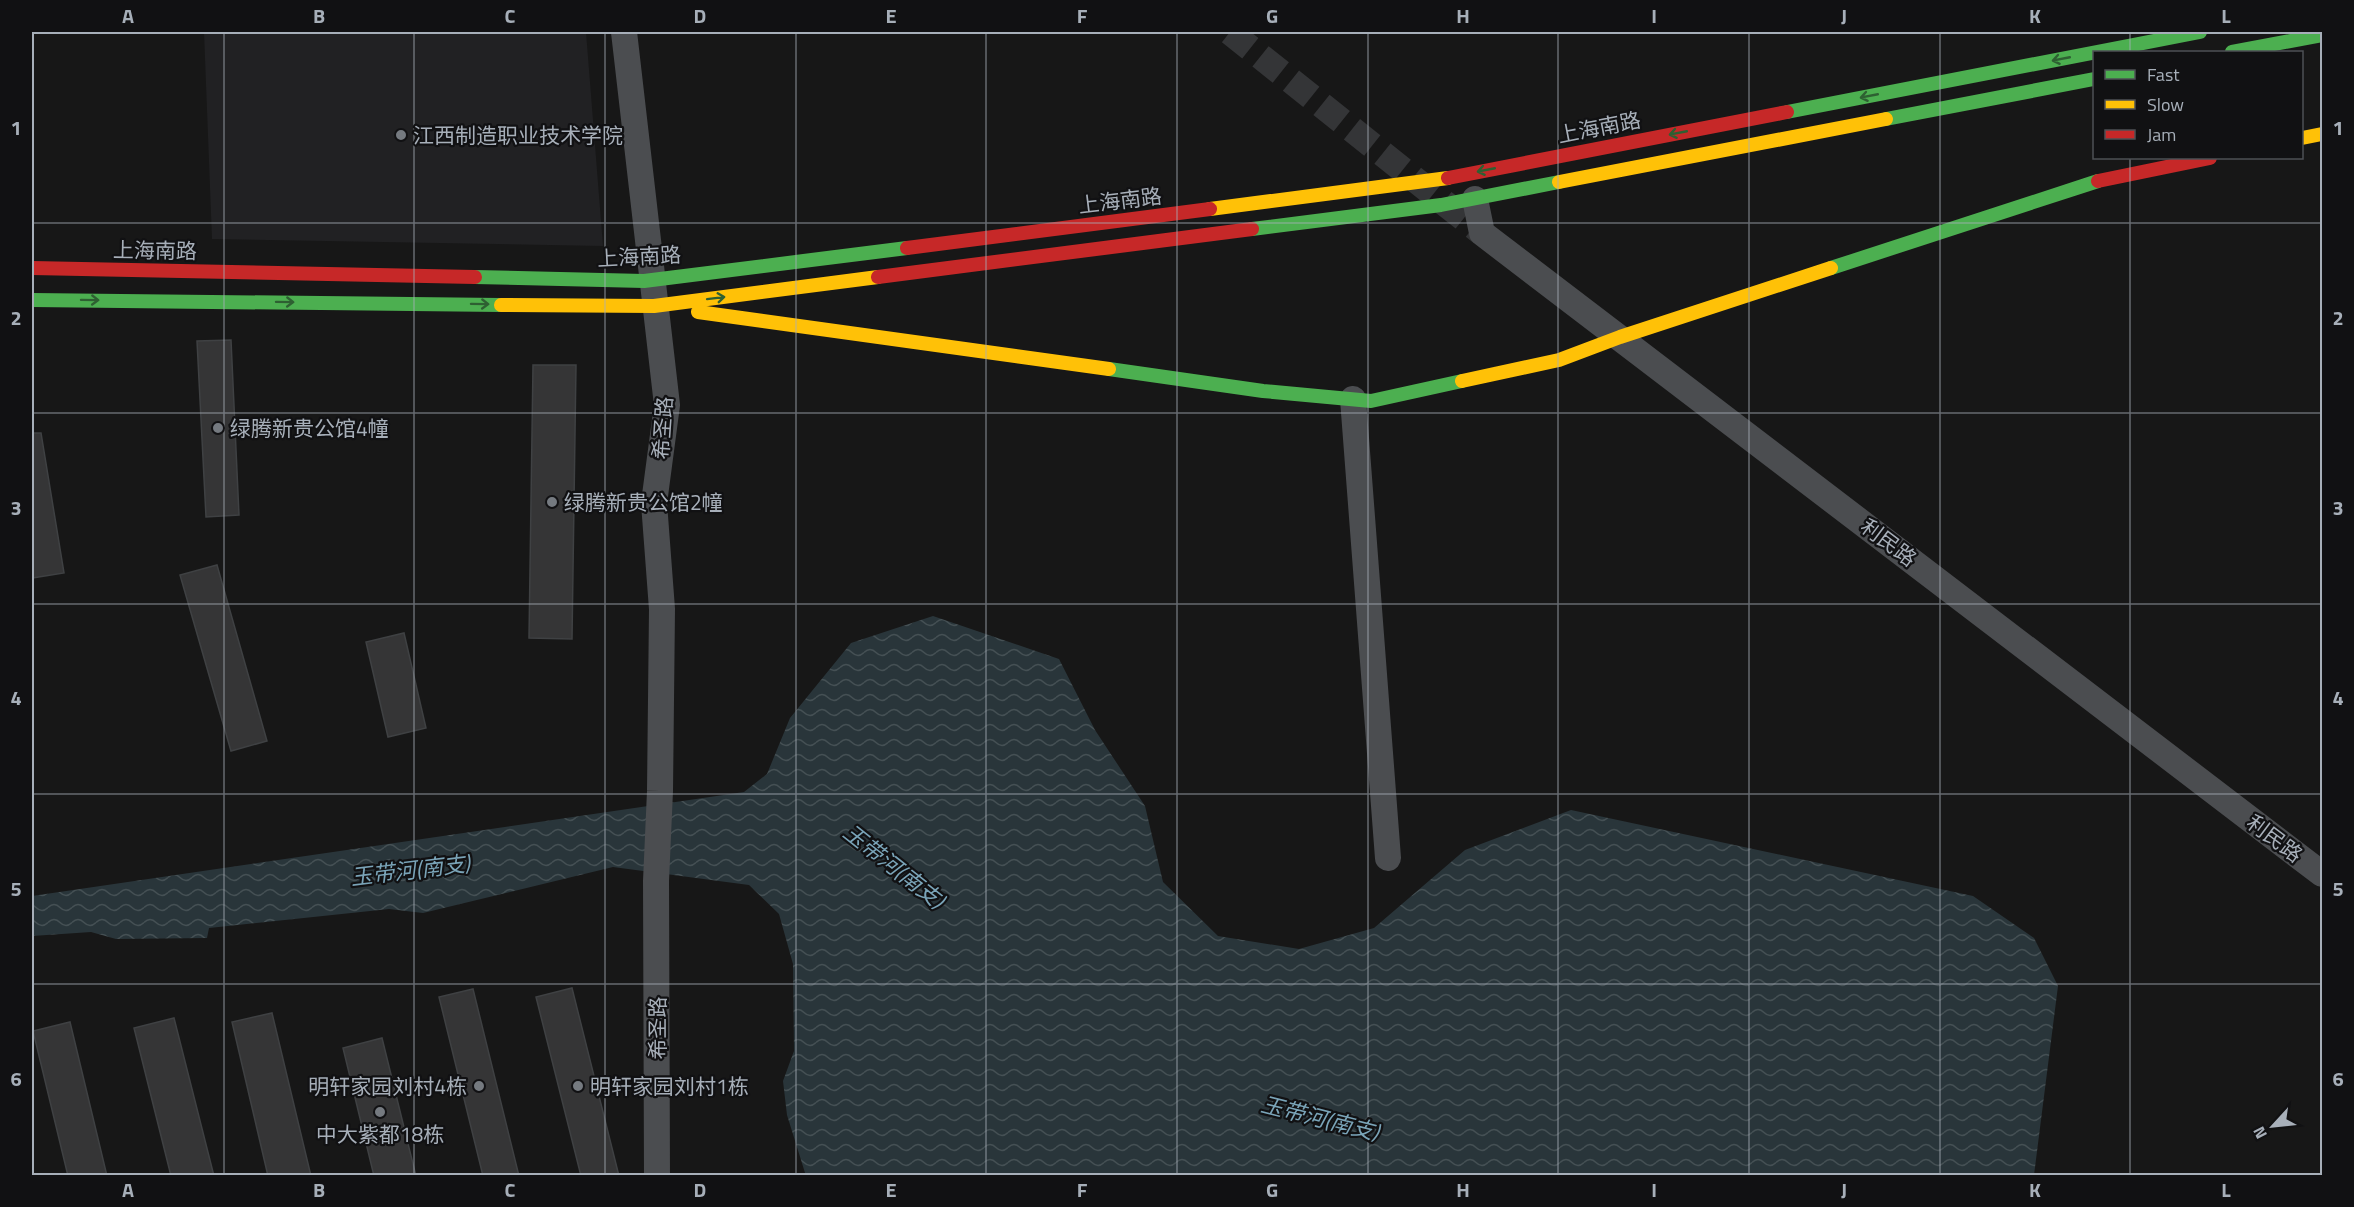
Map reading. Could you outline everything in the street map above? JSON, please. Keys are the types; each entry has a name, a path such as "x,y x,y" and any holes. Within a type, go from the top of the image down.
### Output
{"main road":[{"name":"上海南路","path":"2103,51 2200,32"},
{"path":"2237,51 2322,35"},
{"name":"上海南路","path":"32,268 651,280 1432,182 2093,53"},
{"path":"654,306 1476,199 2093,79"},
{"path":"2303,138 2322,134"},
{"path":"32,300 654,306 1263,391 1371,401 1559,360 1620,337 2086,184 2205,159"}],"street":[{"name":"希圣路","path":"624,32 667,405 654,503 662,609 660,790 656,881 657,1176"},
{"name":"利民路","path":"1476,199 1482,233 2322,874"},
{"path":"1353,399 1388,858"}],"shaded area":[{"name":"江西制造职业技术学院","path":"204,32 586,32 603,246 212,239"}],"water":[{"name":"玉带河(南支)","path":"933,616 1059,659 1095,730 1145,806 1163,882 1218,936 1299,949 1374,928 1465,850 1571,810 1973,896 2034,938 2058,986 2034,1175 806,1176 787,1115 783,1081 794,1051 793,964 779,914 749,885 613,867 423,913 389,909 209,928 207,938 116,939 91,932 32,936 32,896 744,792 767,774 790,718 851,643"}],"building":[{"name":"绿腾新贵公馆4幢","path":"231,340 239,515 206,517 197,341"},
{"name":"绿腾新贵公馆2幢","path":"533,365 576,365 572,639 529,638"},
{"path":"32,433 41,433 64,573 32,578"},
{"path":"217,565 267,741 231,751 180,575"},
{"path":"404,633 426,728 388,737 366,642"},
{"name":"明轩家园刘村1栋","path":"572,988 619,1176 581,1176 536,997"},
{"name":"明轩家园刘村4栋","path":"473,989 519,1176 483,1176 439,997"},
{"path":"272,1013 311,1176 268,1176 232,1022"},
{"path":"174,1018 214,1176 171,1176 134,1028"},
{"path":"70,1022 107,1176 68,1176 33,1031"},
{"name":"中大紫都18栋","path":"382,1038 416,1176 374,1176 343,1048"}],"tunnel":[{"path":"1230,32 1482,233"}],"traffic: fast":[{"path":"2102,51 2200,32"},
{"path":"2237,51 2322,35"},
{"path":"1787,112 2093,53"},
{"path":"1886,119 2093,79"},
{"path":"1831,268 2098,181"},
{"path":"1252,229 1441,205 1559,182"},
{"path":"475,277 644,281 907,248"},
{"path":"32,300 501,305"},
{"path":"1109,369 1263,391 1371,401 1462,381"}],"traffic: slow":[{"path":"1559,182 1886,119"},
{"path":"2303,138 2322,134"},
{"path":"1210,209 1448,178"},
{"path":"1462,381 1559,360 1620,337 1831,268"},
{"path":"501,305 654,306 878,277"},
{"path":"698,312 1109,369"}],"traffic: jam":[{"path":"1448,178 1787,112"},
{"path":"2098,181 2205,159"},
{"path":"907,248 1210,209"},
{"path":"878,277 1252,229"},
{"path":"32,268 475,277"}],"place":[{"name":"江西制造职业技术学院","path":"401,135"},
{"name":"绿腾新贵公馆4幢","path":"218,428"},
{"name":"绿腾新贵公馆2幢","path":"552,502"},
{"name":"明轩家园刘村4栋","path":"479,1086"},
{"name":"明轩家园刘村1栋","path":"578,1086"},
{"name":"中大紫都18栋","path":"380,1112"}]}
